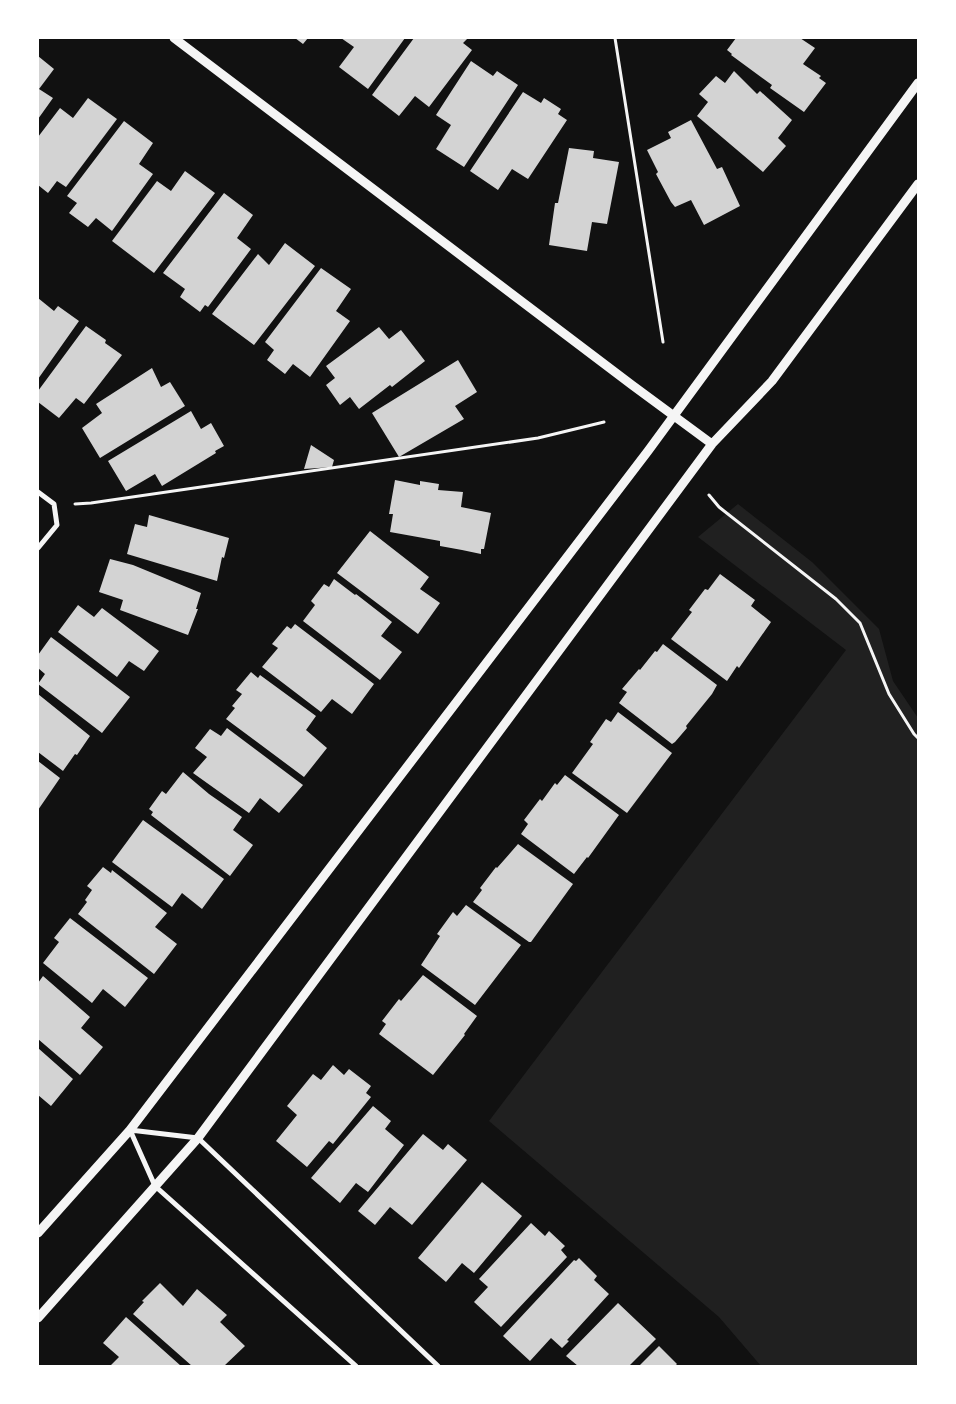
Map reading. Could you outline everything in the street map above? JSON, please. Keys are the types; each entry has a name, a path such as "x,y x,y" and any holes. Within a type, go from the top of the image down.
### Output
{"street":[{"path":"174,38 712,444"},
{"path":"38,1233 130,1130 648,451 918,83"},
{"path":"38,1318 198,1138 712,444 772,381 918,184"},
{"path":"38,492 54,504 57,525 38,548"},
{"path":"130,1130 198,1138 438,1366"},
{"path":"130,1130 155,1186 356,1366"}],"path":[{"path":"615,38 663,342"},
{"path":"54,504 91,503 538,438 604,422"},
{"path":"709,495 719,507 836,599 860,623 889,694 918,738"}],"shaded area":[{"path":"738,504 812,562 879,629 893,681 918,718 918,1366 761,1366 719,1317 489,1121 846,650 698,537"}],"building":[{"path":"295,38 308,38 303,44"},
{"path":"341,38 405,38 368,89 339,67 354,47"},
{"path":"414,38 468,38 463,43 472,50 429,107 415,96 399,116 372,95"},
{"path":"736,38 800,38 815,48 803,64 821,76 819,78 826,83 804,112 770,88 772,85 731,55 727,50"},
{"path":"38,56 54,69 39,89 53,98 38,119"},
{"path":"471,61 493,76 497,71 518,85 464,167 436,149 451,125 436,115"},
{"path":"734,71 757,94 760,91 792,120 778,138 786,146 763,172 697,116 708,102 699,94 716,76 725,83"},
{"path":"523,92 541,103 544,98 561,109 558,114 567,120 528,179 512,169 498,190 470,171"},
{"path":"88,98 117,119 66,187 57,181 48,193 38,185 38,137 60,108 73,118"},
{"path":"691,120 717,169 722,167 740,206 704,225 691,200 675,207 671,202 656,174 658,172 647,150 671,138 668,132"},
{"path":"124,121 153,143 139,164 153,174 112,231 96,218 88,227 69,213 77,203 67,196"},
{"path":"569,148 594,151 593,158 619,162 607,224 592,222 587,251 549,245 555,203 558,203"},
{"path":"185,171 215,193 154,273 112,241 157,181 171,191"},
{"path":"224,193 253,215 237,238 251,249 208,307 205,305 200,312 180,297 185,289 163,273"},
{"path":"285,243 315,266 254,345 212,314 258,254 269,265"},
{"path":"321,268 351,289 336,311 350,321 310,377 293,364 285,374 267,360 274,350 265,342"},
{"path":"38,298 54,311 58,306 79,321 38,379"},
{"path":"86,326 106,340 105,343 122,355 84,404 76,398 59,418 38,402 38,391"},
{"path":"379,327 389,339 401,330 425,361 392,387 390,385 359,409 350,397 340,405 326,385 335,378 326,366"},
{"path":"458,360 477,392 455,406 464,419 399,457 372,413"},
{"path":"152,368 161,387 170,382 185,406 100,458 82,428 102,413 96,404"},
{"path":"191,411 201,429 211,423 224,446 215,451 216,453 162,486 155,474 126,491 108,461"},
{"path":"311,445 334,460 332,467 304,469"},
{"path":"395,480 420,485 420,481 439,484 438,490 463,492 461,507 491,513 484,549 481,549 481,554 440,546 440,541 390,532 393,514 389,514"},
{"path":"149,515 229,538 224,558 222,557 217,581 127,554 135,524 147,527"},
{"path":"370,531 429,577 420,589 440,603 418,634 337,573"},
{"path":"110,559 133,565 201,593 196,609 198,609 188,635 120,610 123,600 99,592"},
{"path":"720,574 755,600 751,606 771,622 739,668 737,666 727,681 671,639 692,612 689,610 705,589 708,590"},
{"path":"334,579 392,622 381,636 402,652 380,680 303,621 315,605 311,601 324,584 329,587"},
{"path":"78,605 94,617 102,608 159,651 144,671 129,661 117,677 58,632"},
{"path":"295,624 374,684 352,714 332,699 321,712 262,667 278,648 272,644 287,626 291,629"},
{"path":"51,637 130,697 102,733 38,684 45,674 38,668 38,655"},
{"path":"663,644 717,685 686,726 687,728 672,744 619,703 627,692 622,689"},
{"path":"251,672 258,678 260,675 316,716 306,730 327,748 304,777 226,719 235,708 232,706 242,694 236,690"},
{"path":"38,694 90,736 63,771 38,752"},
{"path":"618,712 672,753 627,813 572,773 593,744 590,742 606,719 611,722"},
{"path":"227,728 303,785 279,813 260,798 249,813 193,773 207,757 195,748 210,729 221,736"},
{"path":"38,761 60,778 38,810"},
{"path":"183,772 209,794 242,817 233,830 253,845 230,876 151,815 153,812 149,809 162,791 166,794"},
{"path":"565,775 619,815 574,874 521,834 528,824 524,820 540,799 542,801 555,783 557,785"},
{"path":"143,820 224,879 202,909 182,893 172,907 112,862"},
{"path":"518,844 573,884 531,942 473,902 482,890 480,888 496,867"},
{"path":"103,867 111,873 112,870 167,913 155,927 177,944 154,974 78,914 87,902 85,900 92,890 87,886"},
{"path":"466,905 521,945 475,1005 421,965 440,936 437,934 453,912 457,916"},
{"path":"70,918 148,978 125,1007 103,989 92,1003 43,963 59,942 54,938"},
{"path":"423,975 477,1016 465,1035 433,1075 379,1034 386,1024 382,1021 399,999 401,1001"},
{"path":"43,976 90,1017 81,1028 103,1047 80,1075 38,1039 38,983"},
{"path":"38,1048 73,1079 51,1106 38,1095"},
{"path":"333,1065 344,1075 349,1069 371,1086 366,1093 371,1097 333,1144 329,1141 307,1167 276,1141 297,1115 287,1106 313,1074 321,1080"},
{"path":"373,1106 391,1121 385,1129 404,1145 368,1192 356,1183 340,1203 311,1178"},
{"path":"423,1134 443,1150 448,1144 467,1160 412,1225 390,1207 375,1225 358,1211"},
{"path":"482,1182 522,1216 474,1273 462,1263 446,1282 418,1258"},
{"path":"531,1223 545,1236 549,1231 565,1246 561,1250 567,1257 501,1327 474,1302 488,1287 479,1279"},
{"path":"579,1258 597,1276 594,1280 609,1294 562,1348 551,1338 530,1361 503,1336 574,1260 576,1261"},
{"path":"160,1283 183,1306 197,1289 227,1315 220,1322 245,1346 224,1366 192,1366 133,1314 144,1302 142,1301"},
{"path":"618,1303 656,1339 629,1366 578,1366 566,1356"},
{"path":"126,1317 181,1366 110,1366 119,1357 103,1343"},
{"path":"659,1346 677,1364 675,1366 639,1366"}]}
